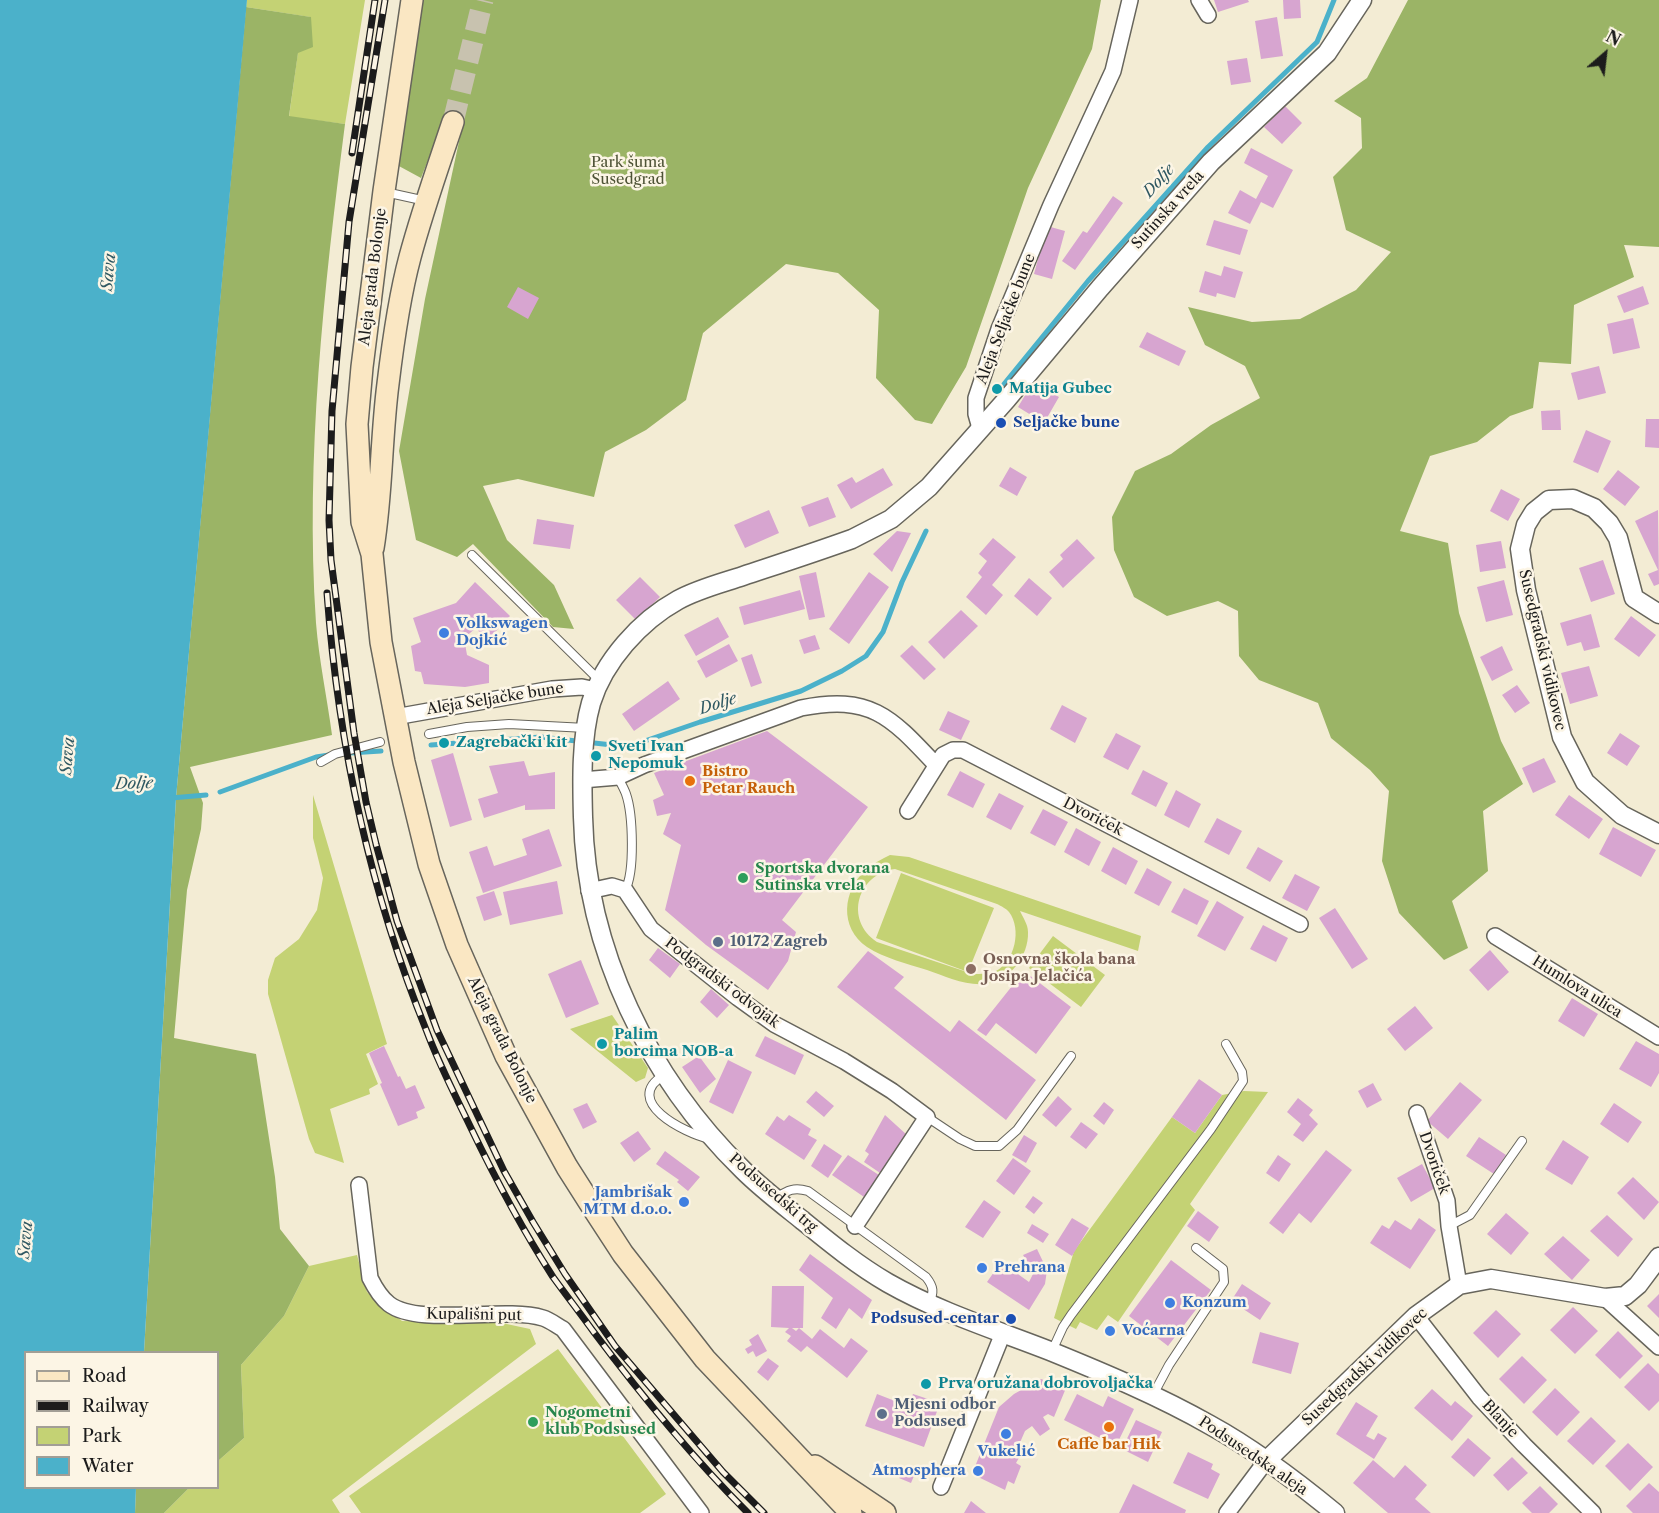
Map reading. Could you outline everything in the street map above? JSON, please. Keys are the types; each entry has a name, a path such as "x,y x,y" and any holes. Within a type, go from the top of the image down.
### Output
{"main road":[{"name":"Aleja grada Bolonje","path":"412,0 384,191 357,424 362,522 372,554 381,642 404,762 429,864 457,945 506,1056 567,1167 623,1254 705,1359 851,1513"},
{"name":"Aleja grada Bolonje","path":"372,554 380,494 388,385 396,327 409,260 453,122"},
{"name":"Aleja grada Bolonje","path":"792,1451 885,1513"}],"street":[{"name":"Aleja Seljačke bune","path":"980,428 976,414 976,398 999,329 1051,205 1113,71 1130,0"},
{"path":"1199,0 1208,15"},
{"name":"Sutinska vrela","path":"980,428 1211,162 1327,53 1362,0"},
{"path":"936,765 900,726 878,712 838,703 801,708 644,765 618,777 582,780 587,731 598,685 612,662 643,626 680,599 852,539 891,519 929,487 980,428"},
{"name":"Susedgradski vidikovec","path":"1659,614 1634,598 1618,538 1609,523 1594,508 1573,499 1550,500 1534,512 1526,525 1520,549 1526,590 1562,737 1585,782 1622,815 1659,834"},
{"name":"Aleja Seljačke bune","path":"395,717 552,689 598,685"},
{"name":"Dvoriček","path":"908,811 943,755 953,750 963,750 1300,924"},
{"name":"Podsusedski trg","path":"582,780 583,825 589,891 596,920 612,969 633,1018 664,1075 687,1108 743,1171 852,1259 889,1283 929,1304 1003,1333"},
{"path":"589,891 612,886 625,890"},
{"name":"Podgradski odvojak","path":"625,890 651,929 738,998 774,1024 844,1061 892,1091 927,1117"},
{"name":"Humlova ulica","path":"1495,936 1659,1037"},
{"name":"Dvoriček","path":"1417,1113 1447,1201 1458,1285"},
{"path":"855,1226 927,1117"},
{"name":"Kupališni put","path":"359,1185 370,1278 376,1291 390,1305 411,1314 520,1314 544,1318 563,1329 701,1513"},
{"name":"Susedgradski vidikovec","path":"1227,1513 1266,1461 1416,1316 1458,1285 1491,1279 1605,1298 1625,1296 1638,1285 1659,1257"},
{"path":"1605,1298 1659,1347"},
{"name":"Blanje","path":"1416,1316 1479,1397 1593,1513"},
{"path":"941,1486 1003,1333"},
{"name":"Podsusedska aleja","path":"1003,1333 1153,1396 1208,1423 1266,1461 1335,1513"}],"lane":[{"path":"384,191 426,201"},
{"path":"472,555 598,685"},
{"path":"429,734 509,724 587,731"},
{"path":"321,762 335,754 380,742"},
{"path":"618,777 626,794 630,812 632,869 625,890"},
{"path":"1051,1352 1071,1315 1211,1129 1244,1081 1242,1072 1226,1044"},
{"path":"927,1117 975,1146 999,1146 1017,1130 1071,1056"},
{"path":"664,1075 653,1081 649,1089 650,1100 656,1110 677,1127 694,1136 715,1141"},
{"path":"1449,1226 1470,1215 1522,1141"},
{"path":"775,1198 792,1188 808,1191 926,1277 933,1285 934,1293 929,1304"},
{"path":"1153,1396 1169,1365 1224,1282 1223,1269 1196,1248"}],"green space":[{"path":"247,0 365,0 345,124 289,117 298,52 310,17 246,7"},
{"name":"Park šuma Susedgrad","path":"422,0 1101,0 1092,49 1028,188 966,367 932,424 915,420 876,378 879,310 838,273 786,264 703,333 686,400 646,430 605,452 594,497 518,479 483,486 507,540 554,585 574,629 553,627 473,544 457,557 416,540 399,451 425,299 463,123 447,111 421,178 397,165"},
{"path":"1408,0 1659,0 1659,247 1624,245 1634,277 1574,305 1571,364 1539,362 1533,408 1510,416 1477,442 1430,456 1400,531 1448,543 1459,613 1501,741 1523,784 1483,811 1488,871 1452,901 1468,948 1444,960 1399,913 1382,861 1389,791 1370,770 1331,738 1318,703 1259,680 1239,656 1238,611 1218,601 1167,616 1134,597 1114,550 1112,517 1135,471 1171,454 1211,425 1260,398 1245,366 1205,345 1188,307 1252,322 1300,319 1356,290 1391,252 1346,230 1333,177 1362,148 1361,118 1334,101 1367,78"},
{"path":"246,7 311,17 313,47 298,53 289,116 345,124 318,373 313,498 316,623 332,735 190,767 203,803 201,829 187,890 174,1038 256,1054 275,1177 280,1229 309,1266 284,1316 241,1365 244,1438 219,1460 219,1351 144,1351 176,798"},
{"path":"313,795 387,1044 366,1054 378,1084 369,1089 370,1094 330,1109 344,1163 315,1153 268,994 268,980 275,958 299,939 317,910 323,878 313,838"},
{"path":"890,855 909,857 1141,936 1138,951 1020,911 1028,929 1025,950 1016,966 994,982 978,984 963,982 888,958 867,947 858,939 848,920 847,909 853,887 859,878 878,861","holes":["895,869 997,904 1008,911 1013,919 1016,936 1012,952 1003,966 996,971 982,974 973,974 877,942 867,933 858,911 859,899 864,888 872,879"]},
{"path":"901,873 994,908 968,972 876,938"},
{"path":"1053,936 1105,975 1081,1007 1029,968"},
{"path":"612,1015 648,1068 645,1078 636,1082 570,1029"},
{"path":"1244,1091 1268,1092 1190,1204 1195,1210 1118,1322 1108,1315 1097,1330 1080,1322 1076,1329 1054,1318 1074,1251 1172,1117 1195,1133 1222,1095"},
{"path":"357,1255 367,1292 402,1321 502,1323 530,1329 536,1344 332,1500 340,1513 164,1513 188,1489 219,1489 219,1460 244,1438 241,1365 284,1316 309,1266"},
{"name":"Nogometni klub Podsused","path":"558,1349 666,1494 640,1513 361,1513 349,1496"},
{"path":"136,1489 188,1489 164,1513 135,1513"}],"water":[{"name":"Sava","path":"0,0 247,0 176,798 144,1351 24,1351 24,1489 136,1489 135,1513 0,1513"}],"building":[{"path":"1214,0 1248,0 1249,2 1218,12"},
{"path":"1283,0 1300,0 1301,18 1284,19"},
{"path":"1277,17 1283,56 1261,59 1255,21"},
{"path":"1247,58 1251,82 1231,85 1227,61"},
{"path":"1285,106 1302,123 1282,144 1264,127"},
{"path":"1251,148 1293,170 1273,208 1261,202 1250,224 1228,213 1240,190 1256,199 1268,176 1244,163"},
{"path":"1113,196 1123,203 1075,270 1062,261 1083,231 1087,233"},
{"path":"1214,220 1248,230 1240,255 1206,245"},
{"path":"1047,226 1065,231 1052,279 1034,274"},
{"path":"1224,266 1243,272 1235,298 1217,293 1216,297 1199,292 1205,271 1221,276"},
{"path":"1643,286 1649,304 1624,313 1617,296"},
{"path":"518,287 539,298 528,319 507,307"},
{"path":"1633,318 1640,348 1613,354 1607,324"},
{"path":"1147,332 1186,351 1179,366 1139,347"},
{"path":"1599,366 1606,393 1578,400 1571,373"},
{"path":"1033,382 1059,397 1044,423 1018,407"},
{"path":"1560,410 1561,430 1542,430 1541,411"},
{"path":"1646,419 1659,419 1659,448 1645,447"},
{"path":"1586,430 1611,441 1598,473 1573,462"},
{"path":"1010,467 1027,477 1017,496 999,486"},
{"path":"883,468 893,485 851,509 837,485 852,477 856,483"},
{"path":"1618,470 1640,487 1625,506 1603,489"},
{"path":"1501,489 1520,499 1508,521 1490,511"},
{"path":"828,497 836,517 809,527 801,507"},
{"path":"769,510 779,533 745,548 734,525"},
{"path":"1658,510 1659,584 1654,586 1648,574 1658,570 1635,521"},
{"path":"537,519 574,525 570,549 533,544"},
{"path":"897,531 911,533 892,572 873,554"},
{"path":"993,538 1016,557 992,585 1003,595 986,615 966,597 982,577 978,573 987,561 979,554"},
{"path":"1077,539 1095,558 1063,588 1049,572 1063,559 1060,555"},
{"path":"1501,541 1506,568 1480,572 1476,545"},
{"path":"1603,560 1615,594 1591,602 1579,568"},
{"path":"816,572 825,617 809,620 799,576"},
{"path":"869,572 889,587 849,644 829,629"},
{"path":"640,577 660,597 636,620 616,600"},
{"path":"1029,578 1052,598 1037,616 1014,596"},
{"path":"1504,580 1513,615 1486,622 1477,587"},
{"name":"Volkswagen Dojkić","path":"475,582 510,616 487,641 476,628 464,638 467,655 489,665 489,683 465,687 424,684 421,672 415,671 411,646 421,642 413,618 456,603"},
{"path":"800,590 805,609 744,625 739,607"},
{"path":"961,610 978,626 944,659 928,642"},
{"path":"1591,614 1600,647 1584,651 1581,642 1567,646 1560,623"},
{"path":"1631,616 1656,635 1639,657 1614,639"},
{"path":"718,617 729,637 696,656 684,635"},
{"path":"815,635 820,649 804,654 799,640"},
{"path":"729,644 738,661 706,678 697,661"},
{"path":"912,645 936,669 924,680 900,656"},
{"path":"1502,646 1513,670 1492,681 1480,657"},
{"path":"752,654 762,683 751,687 741,658"},
{"path":"1589,666 1598,696 1570,704 1561,673"},
{"path":"668,681 680,699 634,731 622,714"},
{"path":"1517,685 1530,703 1515,713 1502,695"},
{"path":"1062,705 1087,718 1075,743 1050,729"},
{"path":"948,711 970,721 961,740 939,730"},
{"name":"Sportska dvorana Sutinska vrela","path":"767,731 868,807 782,920 796,932 788,961 768,990 706,945 665,910 681,845 663,834 671,813 657,816 653,800 664,795 654,773"},
{"path":"1116,733 1141,746 1128,770 1103,757"},
{"path":"1620,733 1640,746 1627,766 1607,753"},
{"path":"453,753 472,820 450,827 431,760"},
{"path":"1544,758 1556,782 1533,793 1522,768"},
{"path":"524,761 529,776 555,772 555,809 525,810 525,805 484,818 478,799 498,793 489,766"},
{"path":"1143,770 1168,783 1156,807 1131,794"},
{"path":"960,771 985,784 973,808 947,795"},
{"path":"1176,790 1201,804 1189,828 1164,815"},
{"path":"999,793 1024,806 1011,830 986,817"},
{"path":"1569,795 1603,819 1589,839 1555,815"},
{"path":"1043,809 1068,822 1055,846 1030,833"},
{"path":"1217,818 1242,831 1229,855 1204,842"},
{"path":"1613,827 1656,850 1641,877 1599,854"},
{"path":"1076,828 1101,842 1089,866 1064,852"},
{"path":"549,829 562,866 483,893 469,852 487,846 494,866 527,855 522,839"},
{"path":"1113,847 1138,861 1126,885 1101,871"},
{"path":"1258,847 1283,861 1270,882 1246,868"},
{"path":"1147,868 1172,882 1159,906 1134,893"},
{"path":"1295,874 1320,887 1307,911 1282,898"},
{"path":"557,881 563,914 510,925 503,892"},
{"path":"1184,888 1209,901 1197,925 1171,912"},
{"path":"494,891 502,915 484,921 476,897"},
{"path":"1217,901 1244,917 1225,951 1197,936"},
{"path":"1335,908 1368,959 1352,969 1319,918"},
{"path":"1263,925 1288,938 1276,962 1250,949"},
{"path":"658,948 680,964 670,978 649,960"},
{"path":"1490,950 1509,972 1488,991 1469,970"},
{"path":"868,951 904,977 894,988 950,1032 959,1020 1036,1080 1006,1120 837,987"},
{"path":"581,960 599,1004 566,1018 548,974"},
{"path":"1024,971 1071,1007 1036,1054 996,1023 986,1036 977,1030"},
{"path":"711,989 729,1005 717,1018 700,1002"},
{"path":"1572,998 1598,1014 1584,1037 1558,1021"},
{"path":"1415,1006 1433,1028 1405,1051 1387,1029"},
{"path":"765,1036 804,1055 795,1075 755,1056"},
{"path":"1636,1041 1659,1054 1659,1073 1651,1087 1619,1069"},
{"path":"384,1046 398,1077 400,1076 406,1089 415,1085 425,1108 416,1112 418,1118 398,1126 369,1053"},
{"path":"699,1056 716,1079 700,1093 682,1067"},
{"path":"728,1060 752,1072 733,1114 709,1102"},
{"path":"1199,1079 1222,1095 1195,1133 1172,1117"},
{"path":"1460,1082 1482,1100 1448,1139 1427,1121"},
{"path":"1373,1083 1382,1100 1367,1108 1358,1091"},
{"path":"816,1091 834,1106 824,1117 806,1102"},
{"path":"1058,1096 1072,1109 1056,1127 1042,1115"},
{"path":"1298,1098 1313,1110 1309,1115 1318,1124 1303,1142 1293,1135 1301,1124 1287,1112"},
{"path":"1104,1102 1114,1110 1104,1125 1093,1116"},
{"path":"587,1103 597,1122 583,1129 573,1109"},
{"path":"1614,1103 1642,1122 1628,1143 1600,1124"},
{"path":"789,1115 811,1129 808,1135 817,1140 804,1160 765,1134 777,1116 784,1121"},
{"path":"885,1115 907,1135 883,1175 864,1162 869,1154 865,1151"},
{"path":"1081,1122 1098,1134 1086,1149 1070,1137"},
{"path":"638,1131 651,1149 634,1162 620,1143"},
{"path":"1024,1135 1037,1143 1026,1163 1012,1155"},
{"path":"1479,1137 1506,1155 1494,1174 1466,1156"},
{"path":"1563,1140 1589,1157 1572,1185 1545,1169"},
{"path":"824,1144 842,1156 828,1178 811,1166"},
{"path":"1326,1150 1352,1170 1311,1223 1299,1213 1283,1234 1269,1223"},
{"path":"665,1151 700,1177 688,1191 677,1182 679,1180 656,1164"},
{"path":"848,1155 882,1177 867,1199 832,1175"},
{"path":"1278,1155 1291,1164 1279,1182 1266,1173"},
{"path":"1013,1158 1031,1171 1014,1195 996,1181"},
{"path":"1422,1164 1435,1188 1411,1202 1397,1178"},
{"path":"1633,1177 1659,1202 1644,1220 1617,1193"},
{"path":"1033,1196 1043,1203 1034,1214 1025,1207"},
{"path":"984,1200 1001,1212 983,1238 965,1227"},
{"path":"1198,1211 1219,1227 1209,1242 1187,1226"},
{"path":"1506,1213 1529,1233 1511,1255 1487,1234"},
{"path":"1607,1215 1633,1239 1618,1257 1590,1231"},
{"path":"1072,1218 1089,1228 1072,1256 1055,1245"},
{"path":"1419,1218 1436,1230 1410,1269 1370,1243 1382,1225 1389,1229 1395,1220 1411,1230"},
{"path":"1032,1224 1049,1234 1043,1243 1027,1233"},
{"path":"1563,1236 1590,1260 1572,1280 1544,1254"},
{"path":"1037,1249 1047,1270 1045,1284 1029,1310 987,1282 1001,1262 1029,1282 1034,1272 1023,1255"},
{"path":"810,1254 872,1300 862,1319 849,1308 836,1329 821,1318 833,1298 799,1270"},
{"name":"Konzum","path":"1171,1260 1211,1290 1168,1346 1129,1316"},
{"path":"1242,1284 1271,1303 1260,1320 1231,1301"},
{"path":"772,1286 804,1286 803,1328 799,1328 812,1339 820,1329 844,1348 851,1338 868,1351 847,1378 807,1346 801,1352 787,1341 791,1336 785,1332 789,1328 771,1327"},
{"path":"1659,1294 1659,1318 1647,1306"},
{"path":"1573,1307 1598,1331 1575,1354 1550,1330"},
{"path":"1496,1310 1521,1334 1498,1358 1473,1333"},
{"path":"1618,1331 1643,1356 1620,1379 1595,1355"},
{"path":"1260,1332 1299,1343 1291,1374 1252,1363"},
{"path":"758,1334 767,1351 756,1357 753,1351 748,1354 745,1349 752,1345 749,1340"},
{"path":"1522,1356 1547,1380 1524,1404 1499,1379"},
{"path":"768,1358 779,1366 768,1381 757,1372"},
{"path":"1648,1363 1659,1374 1659,1401 1649,1411 1624,1387"},
{"name":"Vukelić","path":"1041,1379 1066,1388 1054,1417 1048,1414 1043,1417 1050,1429 1040,1436 1032,1426 1025,1431 1015,1454 1020,1456 1016,1463 1021,1466 1014,1484 1008,1481 1005,1490 972,1474 999,1407 1014,1394"},
{"path":"1555,1388 1580,1412 1557,1436 1532,1412"},
{"path":"1432,1389 1451,1406 1455,1401 1473,1416 1452,1441 1414,1408"},
{"path":"877,1394 908,1406 913,1394 940,1403 924,1447 865,1426"},
{"path":"1077,1394 1103,1407 1108,1396 1134,1409 1116,1446 1064,1420"},
{"path":"1356,1402 1378,1416 1366,1436 1374,1440 1378,1433 1387,1438 1374,1459 1336,1434"},
{"path":"1591,1417 1616,1441 1593,1465 1567,1441"},
{"path":"1136,1420 1162,1432 1148,1462 1122,1449"},
{"path":"1468,1438 1491,1458 1474,1477 1451,1457"},
{"path":"1628,1443 1653,1467 1630,1491 1605,1466"},
{"path":"1188,1452 1213,1464 1211,1469 1220,1474 1208,1499 1173,1483"},
{"path":"1512,1457 1528,1473 1508,1491 1493,1475"},
{"path":"1373,1460 1394,1478 1405,1465 1427,1485 1415,1499 1431,1513 1388,1513 1353,1483"},
{"path":"904,1466 916,1471 911,1483 899,1478"},
{"path":"1649,1483 1659,1492 1659,1513 1633,1513 1626,1506"},
{"path":"1133,1484 1186,1510 1185,1513 1119,1513"},
{"path":"1540,1486 1558,1504 1549,1513 1532,1513 1522,1503"},
{"path":"971,1501 986,1513 964,1513"}],"waterway":[{"name":"Dolje","path":"1004,384 1088,281 1208,147 1317,42 1334,0"},
{"name":"Dolje","path":"431,745 541,737 612,745 636,744 801,691 842,671 866,656 883,632 902,582 926,531"},
{"name":"Dolje","path":"350,753 381,751"},
{"name":"Dolje","path":"220,792 316,757 329,755"},
{"name":"Dolje","path":"171,798 206,795"}],"tunnel":[{"path":"453,122 483,0"}],"railway":[{"path":"352,153 375,0"},
{"path":"385,0 349,222 332,411 329,520 331,560 354,733 376,844 397,921 437,1030 504,1171 533,1222 565,1274 615,1346 723,1472 764,1513"},
{"path":"327,593 332,649 348,761 373,871 407,979 442,1068 499,1184 553,1277 648,1402 687,1448 748,1513"}],"place":[{"name":"Matija Gubec","path":"997,389"},
{"name":"Seljačke bune","path":"1001,423"},
{"name":"Volkswagen Dojkić","path":"444,633"},
{"name":"Zagrebački kit","path":"444,743"},
{"name":"Sveti Ivan Nepomuk","path":"596,756"},
{"name":"Bistro Petar Rauch","path":"690,781"},
{"name":"Sportska dvorana Sutinska vrela","path":"743,878"},
{"name":"10172 Zagreb","path":"718,942"},
{"name":"Osnovna škola bana Josipa Jelačića","path":"971,969"},
{"name":"Palim borcima NOB-a","path":"602,1044"},
{"name":"Jambrišak MTM d.o.o.","path":"684,1202"},
{"name":"Prehrana","path":"982,1268"},
{"name":"Konzum","path":"1170,1303"},
{"name":"Podsused-centar","path":"1011,1319"},
{"name":"Voćarna","path":"1110,1331"},
{"name":"Prva oružana dobrovoljačka","path":"926,1384"},
{"name":"Mjesni odbor Podsused","path":"882,1414"},
{"name":"Nogometni klub Podsused","path":"533,1422"},
{"name":"Caffe bar Hik","path":"1109,1427"},
{"name":"Vukelić","path":"1006,1434"},
{"name":"Atmosphera","path":"978,1471"}]}
